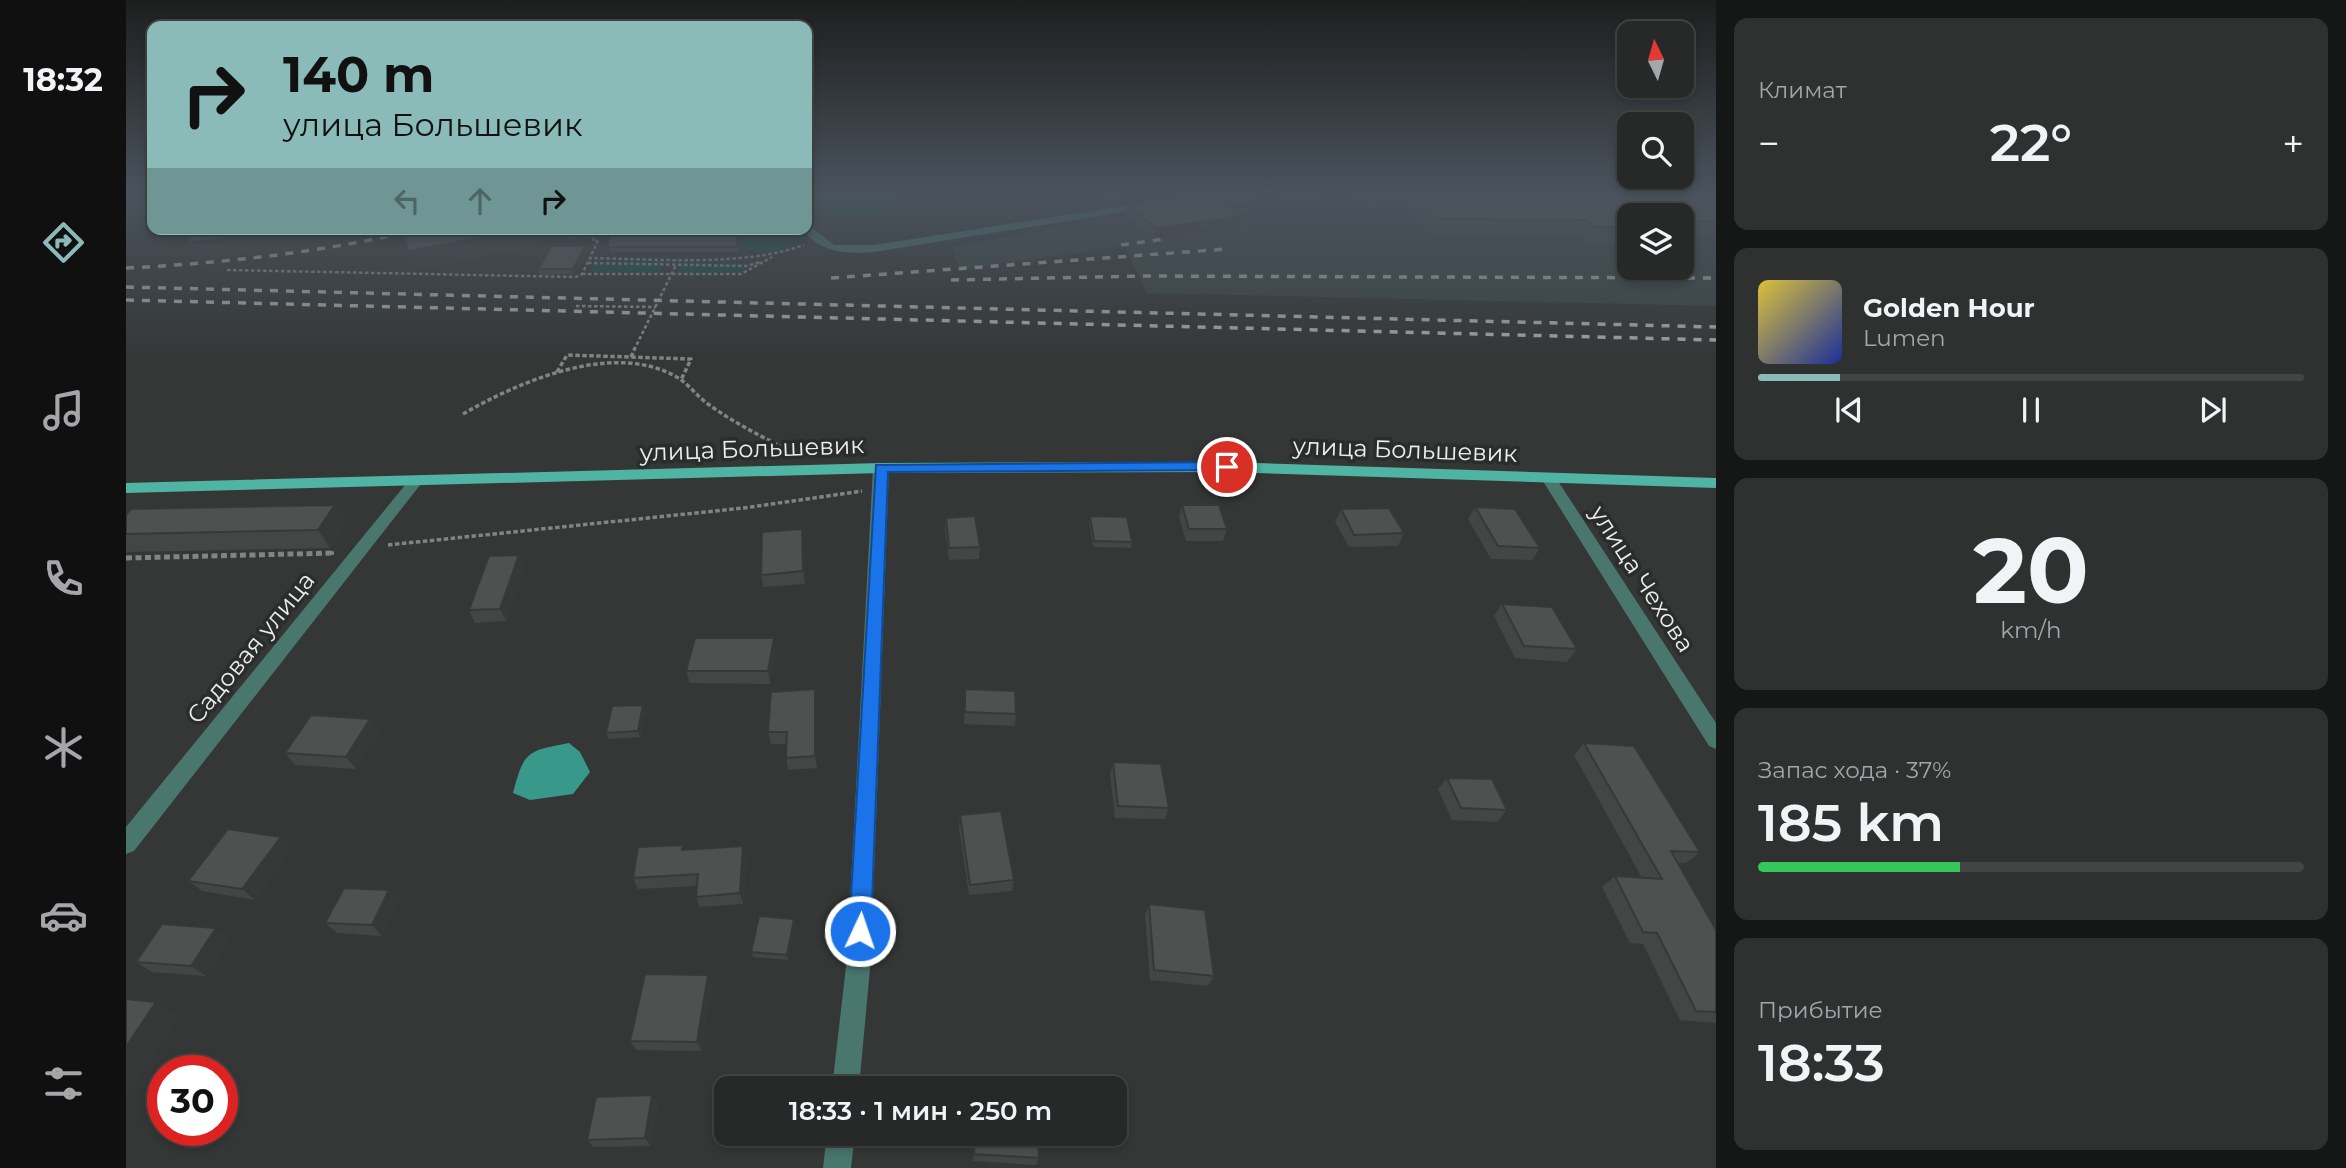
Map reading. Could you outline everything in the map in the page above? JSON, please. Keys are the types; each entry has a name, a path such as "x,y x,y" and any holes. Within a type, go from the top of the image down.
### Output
{"main road":[{"name":"улица Большевик","path":"126,488 794,472 881,478 1227,467 1716,483"}],"street":[{"path":"846,1076 859,958 881,478"},
{"name":"улица Чехова","path":"1549,478 1716,740"},
{"name":"Садовая улица","path":"126,844 415,482"},
{"path":"837,1168 840,1146"}],"path":[{"path":"582,274 594,249"},
{"path":"587,263 746,266 794,249"},
{"path":"666,276 675,259 683,255"},
{"path":"590,258 675,259 776,255"},
{"path":"227,270 576,277 582,274 666,276 741,274 754,270 761,262"},
{"path":"631,357 676,265"},
{"path":"576,306 656,307"},
{"path":"557,372 566,355 691,359 681,380"},
{"path":"463,414 492,396 557,372 631,363 681,380 698,398 794,454 794,472"},
{"path":"126,558 288,556 362,549 477,532 747,510 881,478"}],"shaded area":[{"path":"744,249 781,249 775,251"},
{"path":"952,249 1108,249 960,270"},
{"path":"1126,249 1617,249 1617,280 1694,280 1694,249 1716,249 1716,306 1147,293"},
{"path":"624,261 665,262 659,273 588,272 594,264 621,265"},
{"path":"683,262 747,264 741,272 677,274"},
{"path":"569,743 580,752 590,772 573,794 530,800 513,793 520,769 529,755 544,748"}],"building":[{"path":"550,249 584,249 573,269 538,269"},
{"path":"335,505 318,530 126,534 126,515 131,509"},
{"path":"1182,505 1219,505 1227,529 1189,529"},
{"path":"1475,507 1515,509 1540,548 1498,546"},
{"path":"1389,508 1404,533 1354,535 1341,509"},
{"path":"975,516 980,547 949,548 946,518"},
{"path":"1090,516 1127,517 1132,542 1094,541"},
{"path":"802,529 803,571 761,575 762,532"},
{"path":"519,555 500,609 469,610 489,556"},
{"path":"1502,604 1552,607 1577,649 1524,646"},
{"path":"695,638 774,638 768,671 686,671"},
{"path":"815,689 815,756 786,758 787,732 768,732 771,692"},
{"path":"965,689 1015,691 1016,714 965,712"},
{"path":"643,705 638,731 606,733 612,706"},
{"path":"311,715 370,719 346,757 285,753"},
{"path":"1584,743 1634,746 1700,852 1671,851 1716,930 1716,1012 1696,1011 1657,933 1643,932 1615,876 1662,879"},
{"path":"1113,762 1161,764 1169,808 1118,806"},
{"path":"1447,778 1492,779 1507,810 1461,808"},
{"path":"1001,811 1014,880 970,885 960,815"},
{"path":"228,829 281,837 242,889 188,881"},
{"path":"683,845 682,850 743,846 740,893 696,897 698,874 633,878 638,847"},
{"path":"344,888 389,890 372,925 325,923"},
{"path":"1149,904 1205,910 1214,976 1154,970"},
{"path":"759,916 794,919 787,955 751,952"},
{"path":"162,924 216,928 191,966 136,962"},
{"path":"645,974 708,975 697,1042 630,1041"},
{"path":"126,999 156,1002 126,1047"},
{"path":"652,1095 645,1138 587,1140 596,1097"},
{"path":"974,1146 1038,1146 1039,1158 974,1154"}],"railway":[{"path":"126,268 201,263 318,249"},
{"path":"831,278 1227,249"},
{"path":"951,280 1145,276 1716,278"},
{"path":"126,287 1716,327"},
{"path":"126,300 1716,340"}],"route":[{"path":"860,931 881,468 1227,467"}]}
